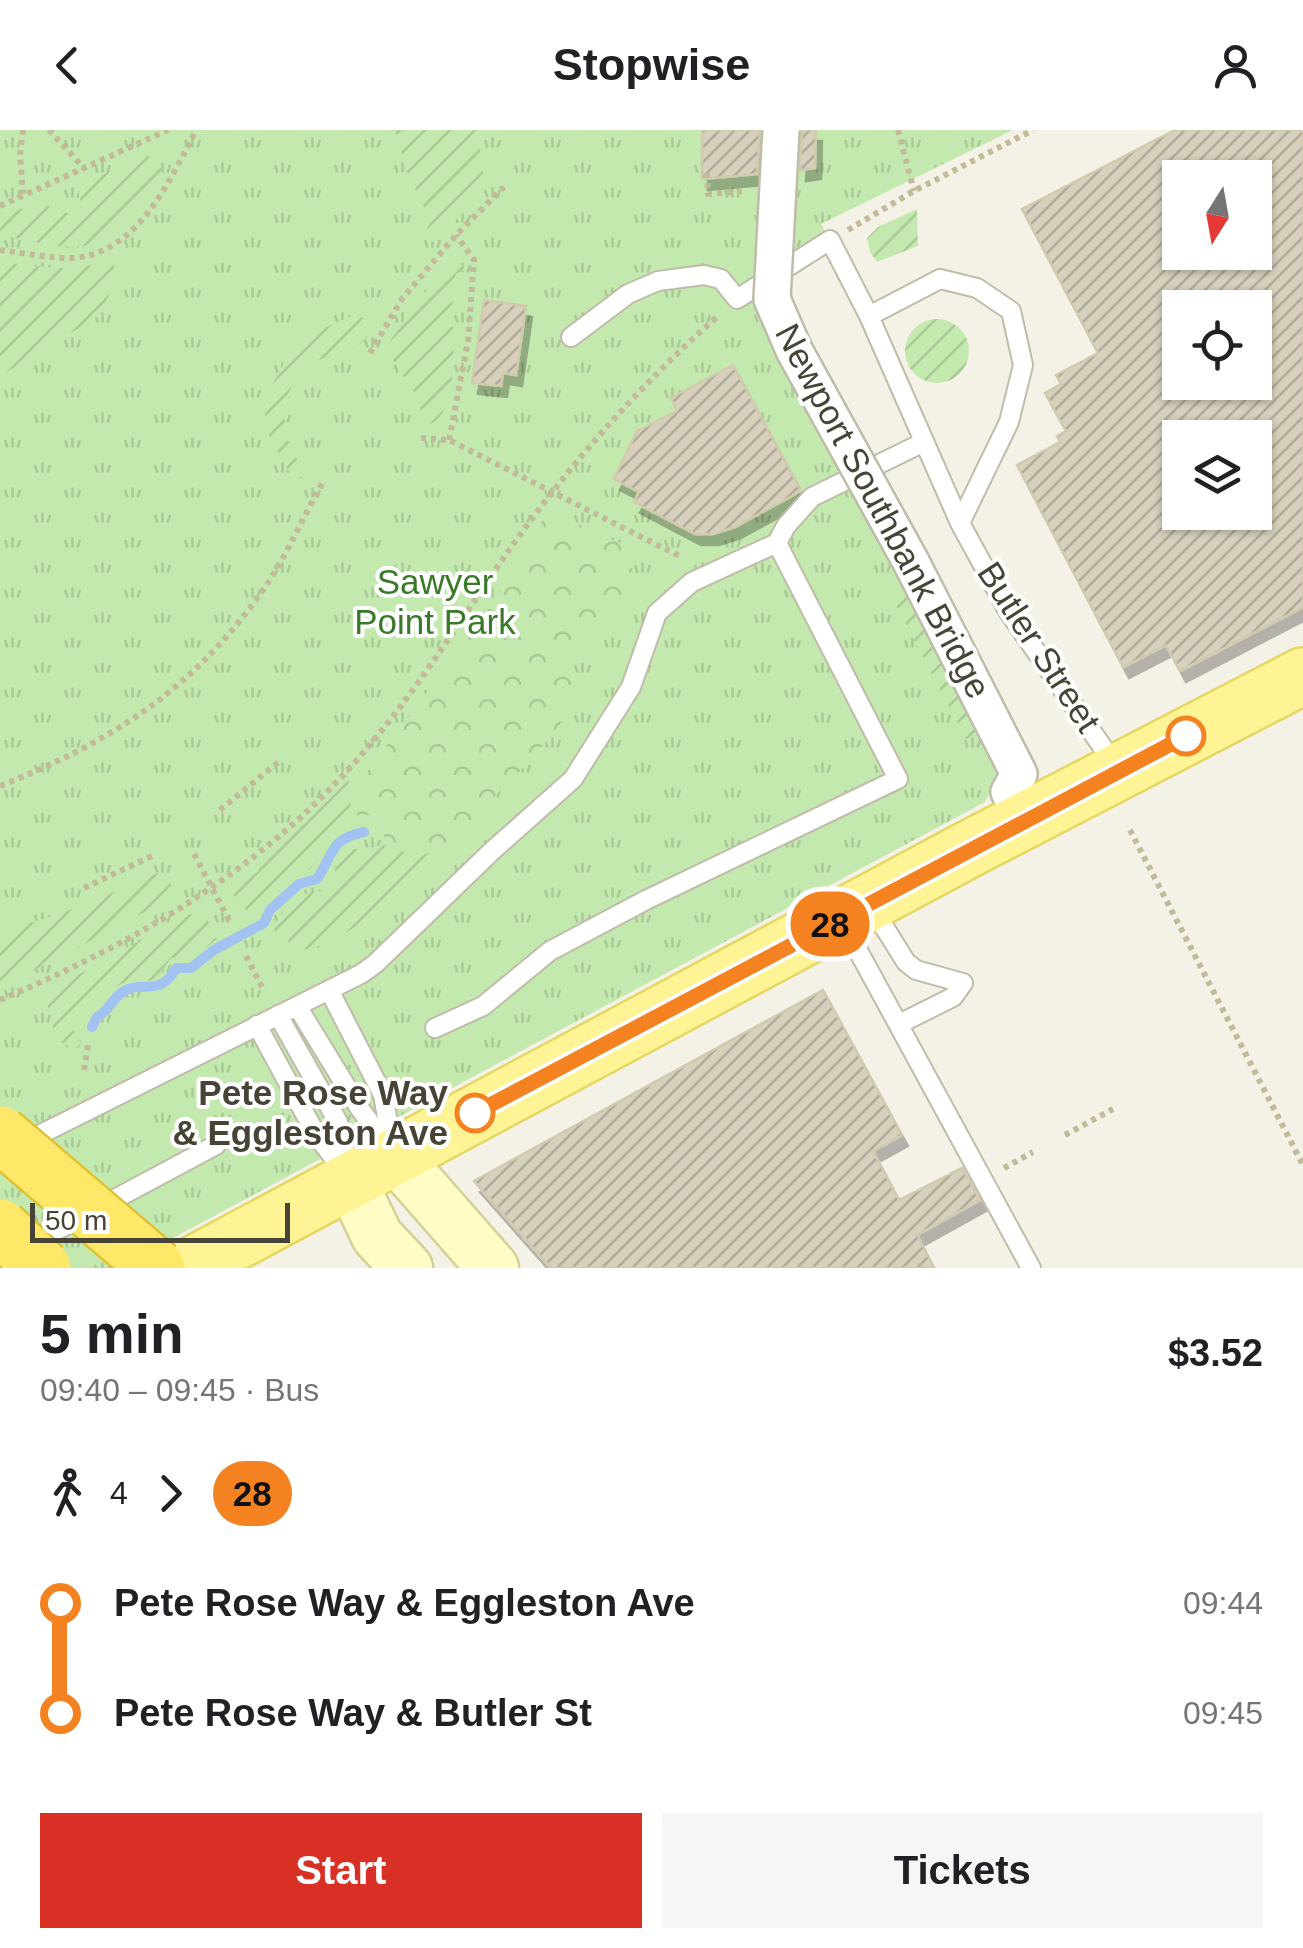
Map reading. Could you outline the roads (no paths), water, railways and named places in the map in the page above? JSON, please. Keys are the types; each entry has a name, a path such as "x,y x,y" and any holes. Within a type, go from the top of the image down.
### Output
{"highway":[{"path":"0,1134 157,1268"},
{"path":"0,1227 43,1268"}],"main road":[{"path":"186,1268 1024,820 1303,676"},
{"path":"372,1167 378,1236 407,1268"},
{"path":"372,1167 493,1268"}],"street":[{"name":"Newport Southbank Bridge","path":"781,130 772,299 803,367 911,562 1019,774 1009,792 1024,820"}],"lane":[{"path":"571,337 628,294 658,282 704,275 720,279 737,299 830,240 869,316"},
{"name":"Butler Street","path":"960,523 1009,422 1023,365 1011,311 976,288 940,280 869,316 960,523 1008,611 1119,771"},
{"path":"0,1154 298,1006 374,964 573,779 631,687 658,613 692,582 776,543 812,497 924,442"},
{"path":"435,1028 483,1006 550,950 898,779 776,543"},
{"path":"855,911 899,1024 1031,1268"},
{"path":"855,911 916,970 962,983 953,997 899,1024"},
{"path":"329,990 383,1095 372,1167"},
{"path":"298,1006 360,1109 372,1167"},
{"path":"278,1015 338,1122 372,1167"},
{"path":"257,1026 317,1136 372,1167"},
{"path":"0,1261 216,1145"}],"waterway":[{"path":"92,1027 97,1017 128,989 163,983 176,968 191,968 214,950 264,923 270,910 299,884 317,879 339,843 364,832"}],"place":[{"name":"Pete Rose Way & Eggleston Ave","path":"475,1113"}],"park label":[{"name":"Sawyer Point Park","path":"435,602"}]}
